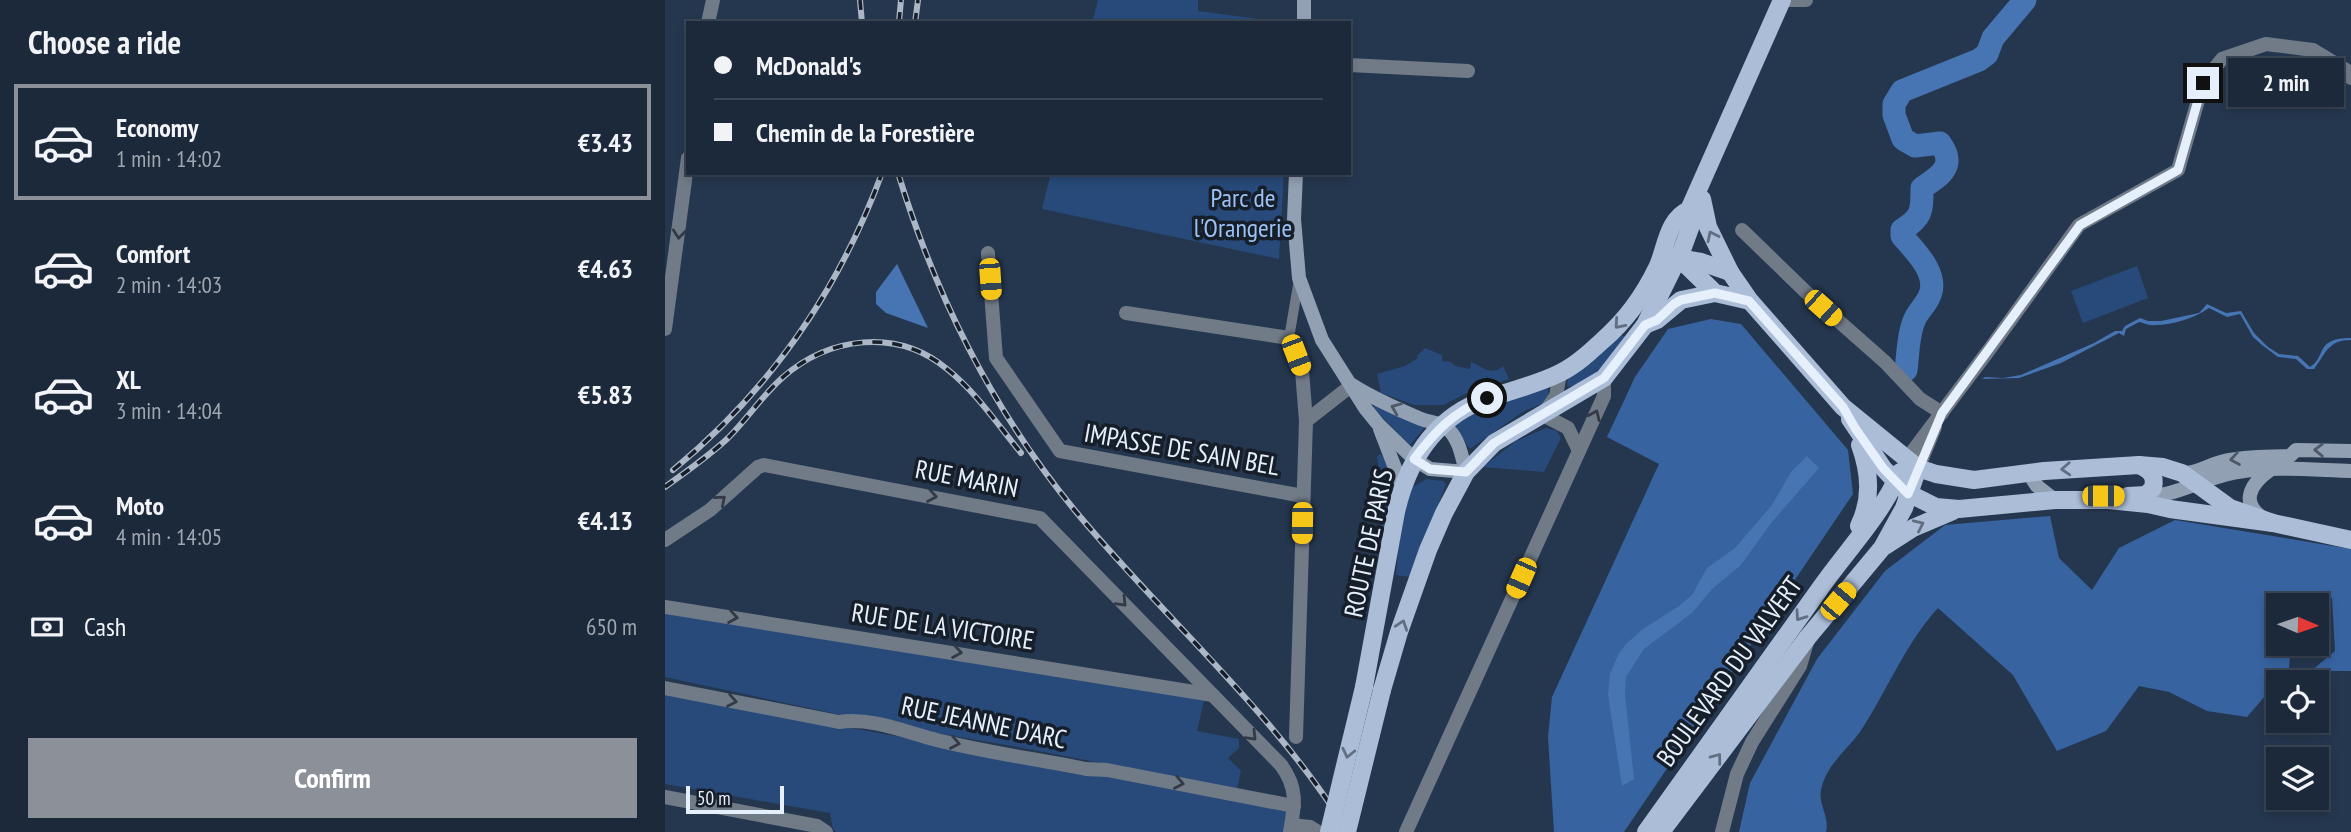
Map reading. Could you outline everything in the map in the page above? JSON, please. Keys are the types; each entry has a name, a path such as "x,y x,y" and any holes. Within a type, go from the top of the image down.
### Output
{"main road":[{"path":"1304,0 1304,21"},
{"name":"ROUTE DE PARIS","path":"1347,832 1399,632 1444,513 1466,472 1494,443 1604,378 1645,325 1678,257 1676,236 1695,204 1790,0"},
{"path":"1296,175 1294,219 1299,278 1322,341 1365,408 1414,459 1430,469 1466,472 1459,445 1443,424 1425,420 1373,398 1352,385"},
{"path":"1695,204 1730,272 1749,301 1843,407 1924,471 1974,480 2037,472 2139,465 2168,468 2182,473 2229,508 2273,523"},
{"name":"ROUTE DE PARIS","path":"1329,832 1364,687 1402,486 1414,459 1443,424 1464,408 1560,373 1579,362 1613,331 1629,312 1657,268 1667,236 1682,213 1695,204"},
{"path":"1657,268 1678,257 1730,272"},
{"path":"1678,257 1715,293"},
{"path":"1645,325 1657,320 1681,300 1715,293 1749,301"},
{"path":"1843,407 1855,428 1902,488 1936,507 1959,509 2055,500 2148,503 2170,509 2273,523 2351,540"},
{"path":"1378,424 1402,486"},
{"path":"1823,583 1860,523 1867,502 1869,482 1855,428"},
{"path":"2182,473 2192,472 2210,464 2248,457 2290,456 2296,450 2351,451"},
{"path":"2290,456 2290,463 2300,470"},
{"path":"1902,488 1912,464"},
{"path":"2138,496 2146,495 2154,485 2151,472 2139,465"},
{"path":"2271,469 2253,484 2250,496 2258,515 2273,523"},
{"path":"2037,472 2033,480 2055,500 2076,496 2157,496 2238,471 2351,471"},
{"name":"BOULEVARD DU VALVERT","path":"1661,832 1808,637 1882,548 1900,516 1902,488"},
{"name":"BOULEVARD DU VALVERT","path":"1646,832 1823,583 1902,488"},
{"path":"1882,548 1913,527 1959,509"}],"street":[{"path":"708,21 713,0"},
{"path":"1912,464 1942,413 2080,225 2178,170 2203,83 2222,59 2266,44 2300,48 2313,50 2346,70 2351,78"},
{"path":"1351,65 1468,71"},
{"path":"665,329 686,173"},
{"path":"1742,230 1808,294 1885,362 1920,399 1942,413"},
{"name":"IMPASSE DE SAIN BEL","path":"988,253 996,358 1060,451 1303,496"},
{"path":"1296,737 1306,421 1302,371 1289,338 1299,278"},
{"path":"1126,313 1289,338"},
{"path":"1560,373 1556,396 1543,415 1567,428 1579,451"},
{"path":"1406,832 1604,396 1604,378"},
{"path":"1306,421 1352,385"},
{"name":"RUE MARIN","path":"665,540 710,510 758,467 765,465 1039,518 1281,765 1294,787 1294,806"},
{"name":"RUE DE LA VICTOIRE","path":"665,607 1213,695"},
{"path":"1722,832 1737,774 1752,742 1800,666 1808,637"},
{"path":"1752,742 1753,682"},
{"name":"RUE JEANNE D'ARC","path":"665,688 839,722 852,720 935,739 1294,806"},
{"path":"665,797 817,826 826,832"},
{"path":"1294,806 1291,829 1310,827 1318,832"}],"green space":[{"path":"1098,0 1198,0 1198,11 1274,21 1093,21"},
{"name":"Parc de l'Orangerie","path":"1050,175 1284,175 1279,259 1042,209"},
{"path":"2137,266 2148,298 2083,323 2071,291"},
{"path":"1621,335 1625,337 1601,368 1586,380 1568,387 1569,378"},
{"path":"1425,348 1442,355 1442,361 1451,362 1455,366 1470,369 1471,362 1494,371 1503,366 1509,379 1465,394 1443,405 1414,405 1381,393 1377,374 1405,366 1418,358"},
{"path":"1548,387 1549,401 1524,411 1471,448 1455,425 1485,408"},
{"path":"1376,404 1425,427 1410,445 1373,408"},
{"path":"1546,428 1557,431 1561,438 1544,472 1483,467 1516,441"},
{"path":"1381,454 1390,470 1391,478 1381,547 1382,497 1377,456"},
{"path":"1426,479 1443,481 1446,484 1410,577 1396,575 1400,530 1410,489"},
{"path":"665,612 1204,700 1197,731 1239,739 1239,748 1228,758 1241,771 1237,789 883,724 665,677"},
{"path":"665,695 1289,806 1286,832 837,832 833,830 830,813 665,784"}],"shaded area":[{"path":"897,264 928,328 886,313 876,304 876,292"},
{"path":"2207,304 2226,313 2241,311 2254,333 2268,347 2279,354 2298,356 2310,367 2331,341 2351,340 2332,345 2314,369 2307,369 2296,359 2278,357 2262,345 2253,337 2240,314 2227,317 2209,308 2191,318 2169,324 2151,325 2139,322 2126,329 2124,336 2119,333 2061,363 2019,378 1982,379 2021,375 2115,331 2122,331 2125,326 2140,318 2161,321 2199,313"},
{"path":"1711,319 1741,324 1848,450 1853,494 1624,832 1554,832 1548,737 1552,697 1659,464 1607,437 1635,377 1668,329"},
{"path":"1807,456 1819,468 1772,522 1740,566 1712,589 1692,613 1644,649 1626,677 1625,694 1634,779 1622,786 1608,695 1610,674 1618,655 1643,629 1692,595 1707,568 1735,548 1772,505 1791,472"},
{"path":"2050,516 2059,558 2092,590 2119,548 2175,520 2351,549 2351,671 2312,670 2335,651 2332,598 2329,598 2329,593 2266,593 2266,656 2290,656 2289,668 2266,670 2266,695 2247,717 2207,711 2169,692 2139,686 2106,731 2057,751 2013,675 1938,608 1906,652 1860,732 1827,773 1821,790 1826,832 1739,832 1750,783 1817,659 1885,571 1945,525"}],"waterway":[{"path":"1906,370 1912,327 1932,289 1925,264 1902,236 1902,230 1920,213 1922,188 1940,175 1947,164 1947,158 1940,143 1915,146 1903,139 1894,115 1894,104 1902,91 1979,60 1987,54 1993,38 2025,0"}],"railway":[{"path":"860,0 862,21"},
{"path":"899,21 901,0"},
{"path":"915,21 918,0"},
{"path":"673,470 740,407 797,336 845,258 881,175"},
{"path":"899,175 949,309 1019,435 1047,475 1111,553 1254,707 1319,789 1348,832"},
{"path":"665,487 721,445 775,385 800,364 820,353 863,342 907,347 947,369 977,398 1021,453"}],"route":[{"path":"1487,398 1464,408 1443,424 1414,459 1430,469 1466,472 1494,443 1604,378 1645,325 1657,320 1674,304 1715,293 1749,301 1843,407 1883,468 1908,494 1942,413 2080,225 2178,170 2203,83"}]}
